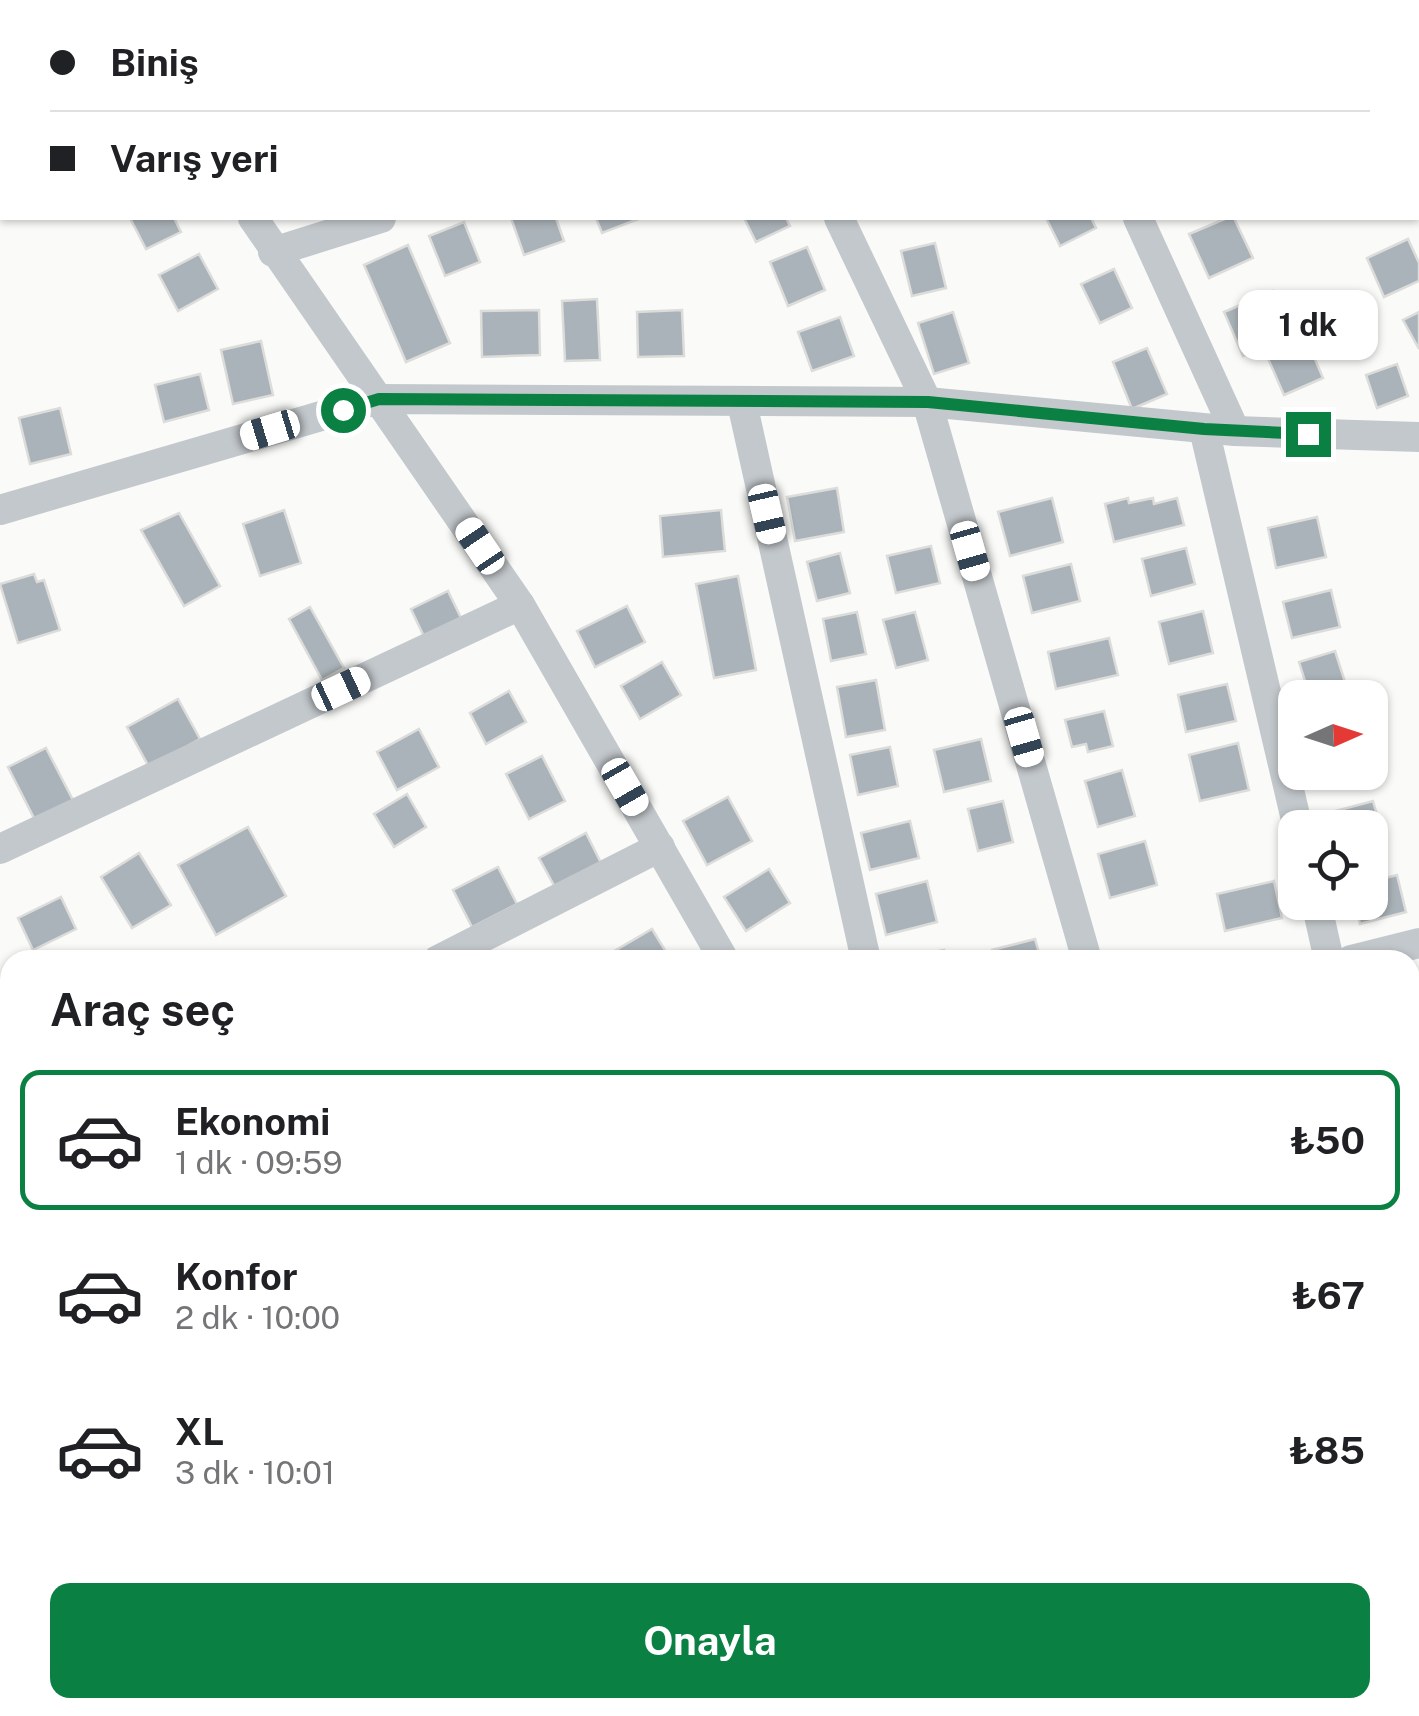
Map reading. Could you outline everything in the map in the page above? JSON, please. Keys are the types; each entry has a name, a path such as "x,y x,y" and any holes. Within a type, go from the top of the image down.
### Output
{"street":[{"path":"254,220 520,605 718,950"},
{"path":"274,252 374,220"},
{"path":"840,220 928,402 1085,950"},
{"path":"1139,220 1235,431"},
{"path":"0,510 379,399 928,402 1204,429 1419,436"},
{"path":"742,403 864,950"},
{"path":"1204,429 1294,810"},
{"path":"0,849 520,605"},
{"path":"458,950 660,847"},
{"path":"1320,920 1327,950"},
{"path":"1391,950 1419,943"}],"building":[{"path":"131,220 175,220 181,232 146,249"},
{"path":"512,220 557,220 564,241 524,255"},
{"path":"597,220 636,220 602,233"},
{"path":"745,220 787,220 790,226 756,242"},
{"path":"1047,220 1092,220 1096,228 1060,246"},
{"path":"1222,220 1235,220 1253,258 1209,278 1189,234"},
{"path":"464,222 480,262 445,276 429,236"},
{"path":"1408,239 1419,263 1419,281 1384,297 1367,258"},
{"path":"935,243 946,288 912,296 901,251"},
{"path":"408,245 450,343 406,362 364,265"},
{"path":"807,247 825,290 788,306 770,262"},
{"path":"199,254 218,289 178,311 159,275"},
{"path":"1114,269 1132,308 1100,323 1081,284"},
{"path":"1273,291 1292,335 1243,356 1224,312"},
{"path":"597,299 600,360 565,361 562,301"},
{"path":"539,310 540,355 482,357 481,311"},
{"path":"682,310 684,356 638,357 637,312"},
{"path":"953,312 969,363 934,374 918,323"},
{"path":"1419,312 1419,349 1403,320"},
{"path":"840,317 854,356 812,371 798,332"},
{"path":"1306,338 1323,378 1284,395 1266,354"},
{"path":"261,341 273,395 233,404 221,350"},
{"path":"1147,348 1167,394 1132,409 1113,362"},
{"path":"1397,364 1408,396 1377,408 1366,375"},
{"path":"200,374 209,410 164,422 155,385"},
{"path":"60,408 71,454 30,464 19,418"},
{"path":"837,488 844,532 795,541 787,497"},
{"path":"1052,498 1063,542 1010,556 998,512"},
{"path":"1128,498 1129,503 1153,498 1154,504 1177,498 1184,525 1114,542 1105,504"},
{"path":"284,510 301,563 260,576 243,524"},
{"path":"721,510 725,551 663,557 660,516"},
{"path":"179,513 220,586 184,606 141,530"},
{"path":"1317,517 1326,557 1276,568 1268,528"},
{"path":"931,546 940,583 896,593 887,556"},
{"path":"1186,548 1195,584 1151,596 1142,559"},
{"path":"840,553 850,593 817,601 807,562"},
{"path":"1071,564 1080,601 1032,613 1023,576"},
{"path":"34,574 37,582 44,580 60,630 18,643 0,584"},
{"path":"738,576 756,670 714,678 696,584"},
{"path":"1331,590 1340,627 1292,638 1283,602"},
{"path":"448,591 463,622 426,641 411,609"},
{"path":"627,606 645,642 595,667 577,631"},
{"path":"310,607 344,668 322,680 289,619"},
{"path":"1203,611 1213,653 1169,664 1159,622"},
{"path":"857,612 866,654 831,661 823,619"},
{"path":"915,612 928,660 896,668 883,620"},
{"path":"1109,638 1118,675 1056,689 1048,652"},
{"path":"1335,651 1344,680 1305,680 1299,662"},
{"path":"662,662 681,695 640,719 621,686"},
{"path":"876,680 885,730 846,737 837,687"},
{"path":"1227,684 1236,721 1186,732 1178,695"},
{"path":"509,691 526,722 486,744 470,713"},
{"path":"178,699 200,739 149,767 127,727"},
{"path":"1104,711 1113,746 1088,752 1086,744 1072,747 1065,720"},
{"path":"419,729 439,767 397,790 377,752"},
{"path":"981,739 991,781 944,792 934,750"},
{"path":"1238,743 1249,790 1200,801 1189,755"},
{"path":"890,747 898,786 858,795 850,755"},
{"path":"46,748 75,804 37,824 8,767"},
{"path":"542,756 565,801 529,819 506,774"},
{"path":"1122,770 1135,816 1098,827 1085,781"},
{"path":"407,794 426,827 394,847 374,814"},
{"path":"728,797 752,841 707,865 683,821"},
{"path":"1003,801 1013,842 978,851 968,809"},
{"path":"1373,801 1376,810 1339,810"},
{"path":"910,821 919,858 870,870 861,833"},
{"path":"248,827 286,896 216,935 178,865"},
{"path":"586,833 602,865 556,889 539,858"},
{"path":"1145,841 1157,885 1110,898 1098,854"},
{"path":"139,853 171,905 132,928 101,877"},
{"path":"498,867 517,904 472,927 453,890"},
{"path":"769,869 790,903 746,931 724,897"},
{"path":"1397,875 1406,912 1388,917 1388,877"},
{"path":"927,881 937,922 886,935 876,894"},
{"path":"1274,881 1278,919 1225,931 1217,894"},
{"path":"61,897 76,929 33,950 18,918"},
{"path":"652,929 665,950 616,950"},
{"path":"1035,939 1038,950 992,950"}],"route":[{"path":"343,410 379,399 928,402 1204,429 1308,434"}]}
